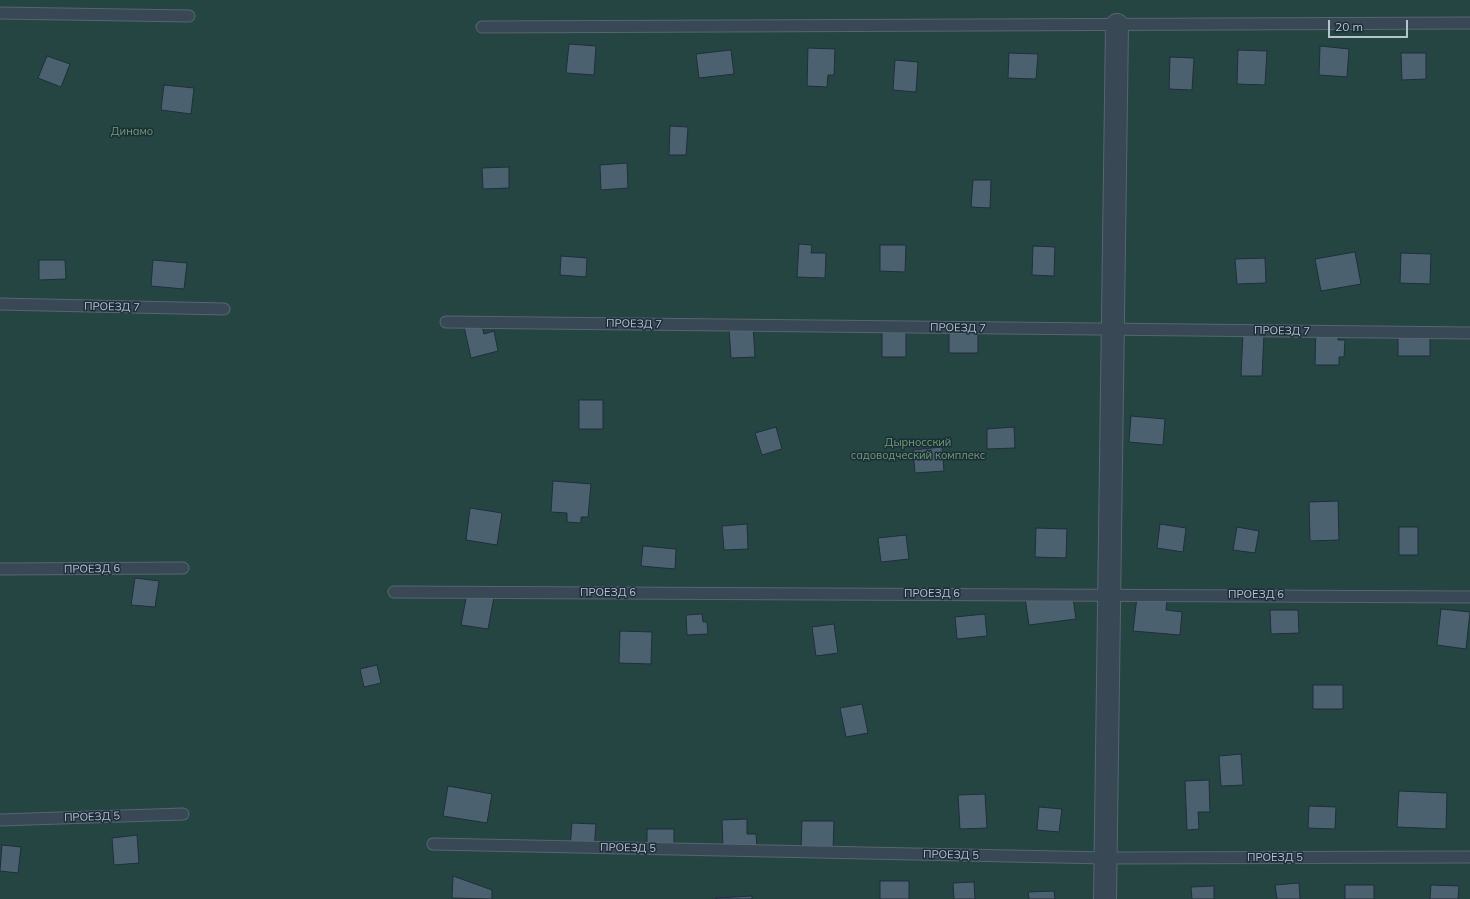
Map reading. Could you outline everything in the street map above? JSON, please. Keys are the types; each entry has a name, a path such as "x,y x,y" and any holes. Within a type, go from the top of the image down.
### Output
{"street":[{"path":"1105,899 1117,25"}],"lane":[{"path":"0,13 189,16"},
{"path":"482,27 1470,24"},
{"name":"ПРОЕЗД 7","path":"0,304 224,309"},
{"name":"ПРОЕЗД 7","path":"446,322 1470,333"},
{"name":"ПРОЕЗД 6","path":"0,569 184,568"},
{"name":"ПРОЕЗД 6","path":"394,592 1109,594 1470,597"},
{"name":"ПРОЕЗД 5","path":"0,820 183,814"},
{"name":"ПРОЕЗД 5","path":"433,844 1106,858 1470,857"}],"green space":[{"name":"Дырносский садоводческий комплекс","path":"0,0 1470,0 1470,899 0,899"}],"building":[{"path":"569,44 596,46 594,75 566,73"},
{"path":"1320,46 1349,49 1347,77 1319,75"},
{"path":"808,48 835,49 834,75 828,75 827,87 807,86"},
{"path":"731,50 734,74 699,78 696,54"},
{"path":"1238,50 1267,51 1265,85 1237,84"},
{"path":"1009,53 1038,54 1036,79 1008,78"},
{"path":"1401,53 1426,53 1426,79 1402,80"},
{"path":"47,56 70,64 61,87 38,78"},
{"path":"1170,57 1194,58 1192,90 1169,89"},
{"path":"895,60 918,62 916,92 893,90"},
{"path":"164,85 194,88 191,114 161,110"},
{"path":"670,126 688,127 686,155 669,155"},
{"path":"627,163 628,188 601,190 600,165"},
{"path":"509,167 509,188 483,189 482,168"},
{"path":"973,180 991,180 990,208 971,207"},
{"path":"799,244 812,245 811,253 826,253 825,278 797,277"},
{"path":"880,245 906,245 905,272 880,271"},
{"path":"1033,246 1055,247 1054,276 1032,275"},
{"path":"1355,252 1361,284 1321,291 1315,259"},
{"path":"1401,253 1431,254 1430,284 1400,283"},
{"path":"561,256 587,258 586,277 560,275"},
{"path":"1265,258 1266,283 1237,284 1235,259"},
{"path":"39,260 65,260 66,279 39,280"},
{"path":"153,260 187,263 184,289 151,286"},
{"path":"480,318 484,334 494,331 498,351 471,358 463,322"},
{"path":"978,322 978,353 949,353 949,323"},
{"path":"753,326 755,357 731,358 729,328"},
{"path":"1316,326 1338,326 1338,340 1345,340 1344,357 1339,357 1339,365 1315,365"},
{"path":"882,331 906,331 906,357 882,357"},
{"path":"1398,332 1430,332 1430,356 1398,356"},
{"path":"1243,333 1264,334 1262,376 1241,376"},
{"path":"579,400 603,400 603,429 579,429"},
{"path":"1131,416 1165,419 1163,445 1129,442"},
{"path":"776,427 782,449 762,455 755,433"},
{"path":"1014,427 1015,448 987,449 987,429"},
{"path":"942,447 944,471 915,473 913,450"},
{"path":"553,481 591,484 588,517 581,517 581,523 567,522 567,513 551,512"},
{"path":"1338,501 1339,540 1310,541 1309,502"},
{"path":"470,508 502,513 497,545 466,540"},
{"path":"747,524 748,549 724,550 722,526"},
{"path":"1160,524 1186,528 1183,552 1157,548"},
{"path":"1237,527 1259,531 1255,553 1233,550"},
{"path":"1399,527 1418,527 1418,555 1399,555"},
{"path":"1036,528 1067,529 1066,558 1035,557"},
{"path":"906,535 909,559 881,562 878,538"},
{"path":"643,546 676,549 675,569 641,566"},
{"path":"135,578 159,581 155,607 131,605"},
{"path":"1072,591 1076,619 1029,625 1025,597"},
{"path":"467,593 494,597 488,629 461,625"},
{"path":"1137,597 1167,599 1166,610 1182,612 1180,635 1133,631"},
{"path":"1441,609 1470,612 1466,649 1437,645"},
{"path":"1270,610 1298,610 1299,633 1271,634"},
{"path":"702,614 703,622 707,622 708,634 687,635 686,615"},
{"path":"985,614 987,636 957,639 955,617"},
{"path":"834,624 838,653 816,656 812,627"},
{"path":"620,631 652,632 651,664 619,663"},
{"path":"377,665 381,683 364,687 360,669"},
{"path":"1313,685 1343,685 1343,709 1313,709"},
{"path":"862,704 868,733 846,737 840,708"},
{"path":"1241,754 1243,785 1221,786 1219,756"},
{"path":"1209,780 1210,812 1198,812 1199,829 1187,830 1185,781"},
{"path":"448,786 492,794 487,823 443,816"},
{"path":"1399,791 1447,793 1446,829 1397,827"},
{"path":"985,794 987,828 960,829 958,795"},
{"path":"1309,806 1336,807 1335,829 1308,828"},
{"path":"1039,807 1062,809 1059,832 1037,830"},
{"path":"747,819 747,834 756,834 757,848 723,849 722,820"},
{"path":"802,821 834,821 833,851 801,851"},
{"path":"572,823 596,824 594,850 570,849"},
{"path":"647,829 674,829 674,854 647,854"},
{"path":"137,835 139,863 114,865 112,838"},
{"path":"2,845 21,847 18,873 0,871"},
{"path":"453,876 492,890 492,899 452,898"},
{"path":"880,881 909,881 909,899 880,899"},
{"path":"974,882 975,899 954,899 953,883"},
{"path":"1299,883 1300,899 1277,899 1275,885"},
{"path":"1345,885 1374,885 1374,899 1345,899"},
{"path":"1431,885 1459,886 1458,899 1430,899"},
{"path":"1214,886 1214,899 1192,899 1191,887"},
{"path":"1054,891 1055,899 1029,899 1028,892"},
{"path":"752,896 752,899 716,899 716,898"}],"park label":[{"name":"Динамо","path":"132,132"}]}
